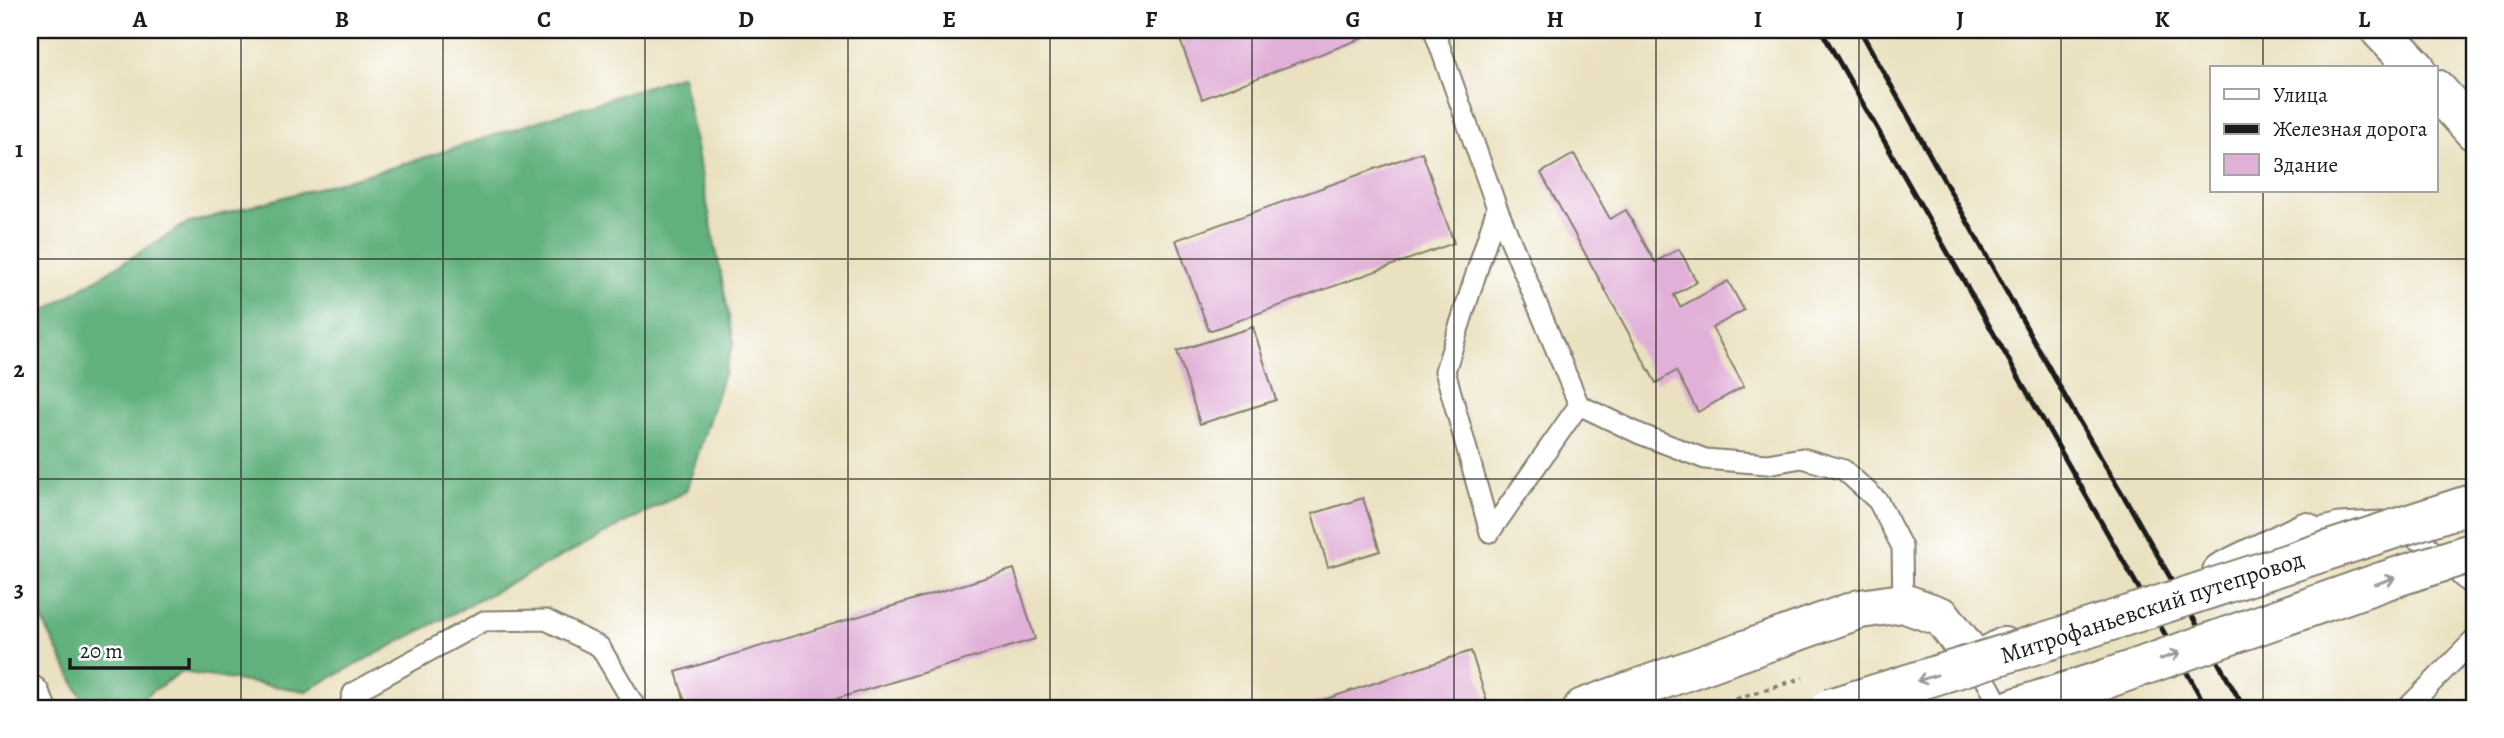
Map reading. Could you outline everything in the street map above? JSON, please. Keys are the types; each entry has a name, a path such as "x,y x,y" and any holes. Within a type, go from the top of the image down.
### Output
{"main road":[{"path":"2380,30 2414,66"},
{"path":"2438,91 2474,131"},
{"name":"Митрофаньевский путепровод","path":"1829,708 2085,629 2474,503"},
{"path":"1583,708 1860,608 1903,603 1942,617 1976,662 2018,639 2216,575 2305,532"},
{"name":"Митрофаньевский путепровод","path":"2014,708 2474,551"},
{"path":"30,695 36,708"}],"lane":[{"path":"1434,30 1497,208 1578,405 1705,459 1767,464 1802,458 1844,470 1878,501 1902,547 1903,603"},
{"path":"1497,208 1445,371 1490,532 1578,405"},
{"path":"2305,532 2339,523 2382,521 2426,544 2474,589"},
{"path":"349,708 353,693 484,621 546,620 600,647 636,708"},
{"path":"2407,708 2474,640"},
{"path":"1976,662 2001,708"}],"green space":[{"path":"682,75 734,342 686,491 306,691 181,672 128,708 87,708 30,596 30,320 186,224 401,165"}],"building":[{"path":"1198,30 1360,30 1363,38 1202,99 1179,37"},
{"path":"1422,152 1454,243 1209,331 1176,240"},
{"path":"1574,154 1610,219 1626,210 1655,262 1679,249 1697,282 1674,295 1680,307 1728,281 1744,310 1712,328 1744,386 1698,412 1676,371 1656,383 1541,173"},
{"path":"1253,327 1276,400 1200,424 1177,351"},
{"path":"1363,498 1380,551 1328,567 1312,514"},
{"path":"1014,569 1035,639 806,708 687,708 676,672"},
{"path":"1471,651 1489,708 1299,708"}],"railway":[{"path":"1821,30 2207,708"},
{"path":"1860,30 2076,416 2244,708"}]}
